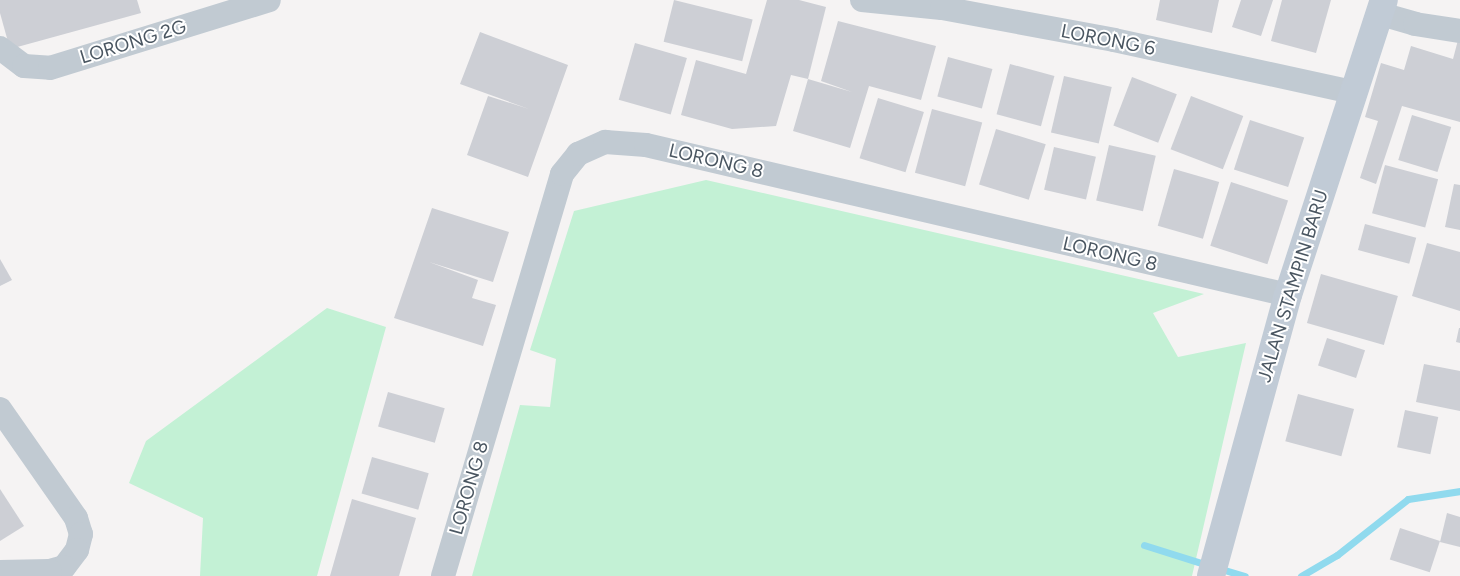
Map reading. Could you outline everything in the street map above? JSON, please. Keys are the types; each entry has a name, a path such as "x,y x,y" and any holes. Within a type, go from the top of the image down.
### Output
{"street":[{"name":"LORONG 2G","path":"0,48 24,66 50,68 269,0"},
{"name":"LORONG 6","path":"862,0 942,8 1114,40 1353,92"},
{"name":"JALAN STAMPIN BARU","path":"1211,576 1288,295 1353,92 1383,7"},
{"path":"1383,7 1415,24 1460,31"},
{"name":"LORONG 8","path":"443,576 562,174 578,154 605,142 646,145 1288,295"},
{"path":"0,409 58,495 76,518 81,534 77,550 64,567 50,572 0,572"}],"green space":[{"path":"706,180 1204,294 1153,313 1178,357 1246,343 1192,576 472,576 520,405 550,407 556,359 530,350 574,211"},
{"path":"327,308 386,327 317,576 200,576 203,518 129,483 146,441"}],"building":[{"path":"0,0 137,0 141,13 10,49 0,13"},
{"path":"674,0 753,20 742,61 664,42"},
{"path":"767,0 799,0 826,7 808,79 791,75 776,126 732,129 681,115 696,60 746,74"},
{"path":"1160,0 1219,0 1212,33 1156,20"},
{"path":"1241,0 1273,0 1261,36 1232,27"},
{"path":"1282,0 1331,0 1316,53 1271,41"},
{"path":"838,21 936,46 921,100 869,86 850,148 793,131 808,79 852,92 821,81"},
{"path":"480,32 568,65 528,177 467,155 488,96 529,109 460,84"},
{"path":"1458,40 1460,40 1460,122 1402,106 1376,184 1360,178 1378,121 1365,117 1381,63 1404,70 1411,46 1453,59"},
{"path":"635,43 687,58 671,115 619,100"},
{"path":"948,57 992,69 982,109 937,97"},
{"path":"1010,64 1054,76 1041,126 997,114"},
{"path":"1064,76 1112,87 1099,144 1051,133"},
{"path":"1132,77 1177,94 1158,143 1113,126"},
{"path":"1191,96 1243,116 1223,169 1171,149"},
{"path":"878,98 924,112 905,172 860,158"},
{"path":"932,109 982,122 965,186 915,173"},
{"path":"1412,115 1451,127 1437,172 1398,160"},
{"path":"1250,120 1304,138 1288,187 1234,169"},
{"path":"996,129 1046,144 1029,200 979,184"},
{"path":"1109,145 1156,156 1143,211 1096,201"},
{"path":"1054,147 1096,157 1086,200 1044,190"},
{"path":"1385,165 1438,179 1425,228 1372,213"},
{"path":"1174,169 1219,182 1203,239 1158,226"},
{"path":"1231,182 1288,201 1267,264 1210,246"},
{"path":"1454,184 1460,185 1460,230 1445,227"},
{"path":"432,208 509,232 493,282 429,262 478,280 472,298 496,305 483,346 394,318"},
{"path":"1365,224 1416,238 1409,264 1358,250"},
{"path":"1427,243 1460,252 1460,311 1412,296"},
{"path":"0,259 12,280 0,286"},
{"path":"1321,274 1398,296 1384,345 1307,323"},
{"path":"1460,328 1460,343 1456,342"},
{"path":"1327,338 1365,350 1356,378 1318,366"},
{"path":"1424,364 1460,371 1460,411 1416,402"},
{"path":"388,392 445,408 435,443 378,427"},
{"path":"1298,394 1354,409 1341,456 1285,441"},
{"path":"1405,410 1438,417 1430,454 1397,447"},
{"path":"372,457 429,473 418,510 362,494"},
{"path":"0,489 24,526 0,541"},
{"path":"352,499 416,518 399,576 330,576"},
{"path":"1447,513 1460,517 1460,547 1440,542"},
{"path":"1400,528 1440,541 1430,572 1390,559"}],"waterway":[{"path":"1301,576 1337,555 1408,499 1460,491"},
{"path":"1144,545 1208,565"},
{"path":"1218,568 1245,576"}]}
